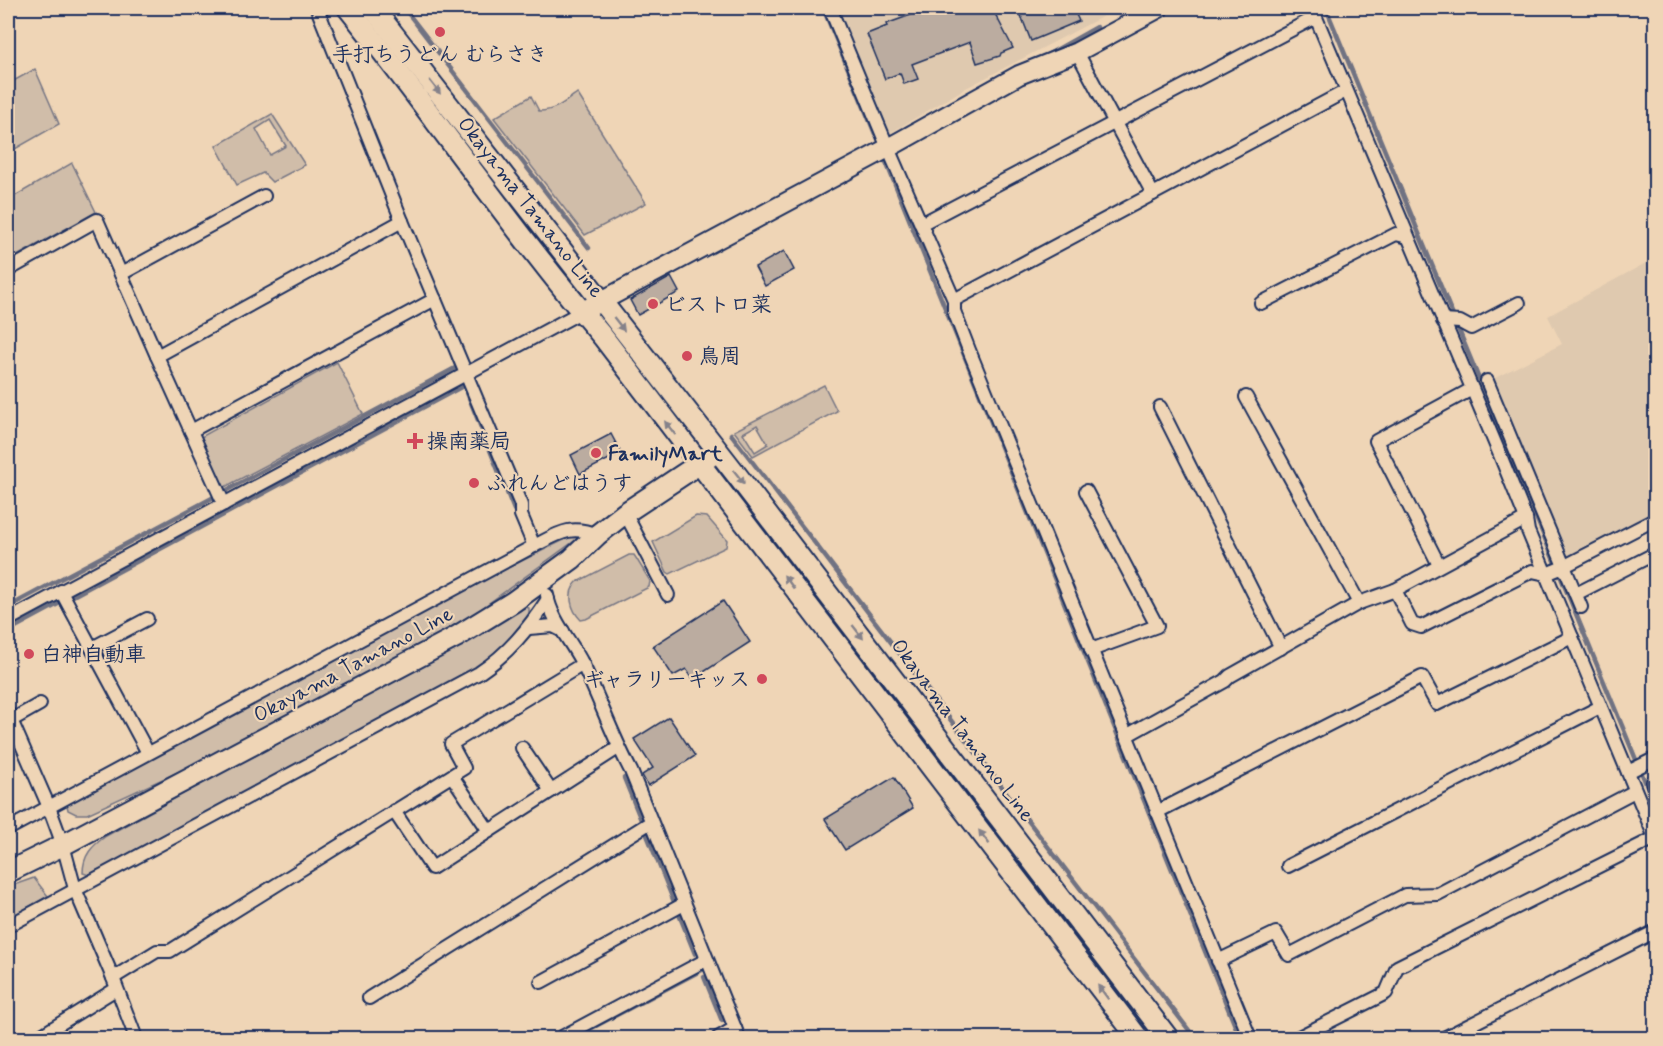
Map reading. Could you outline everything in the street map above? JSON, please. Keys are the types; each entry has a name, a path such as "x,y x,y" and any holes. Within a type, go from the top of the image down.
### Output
{"main road":[{"name":"Okayama Tamano Line","path":"348,8 581,312 603,337 1138,1038"},
{"name":"Okayama Tamano Line","path":"373,8 601,300 1168,1038"},
{"name":"Okayama Tamano Line","path":"8,872 456,637 513,602 572,559 625,513 718,452"}],"street":[{"path":"317,8 431,301 462,376 521,505 521,515 534,546"},
{"path":"830,8 954,300 954,311 962,331 1250,1038"},
{"path":"8,620 64,597 221,498 462,376 888,148 1019,75 1077,52 1159,8"},
{"path":"921,224 1115,122 1314,12 1408,237 1451,322 1472,388 1526,519 1528,531 1556,570 1571,600"},
{"path":"1077,52 1153,194"},
{"path":"954,300 1346,91"},
{"path":"121,274 264,196"},
{"path":"8,270 97,220 221,498"},
{"path":"157,356 400,222"},
{"path":"1261,303 1396,234 1408,237"},
{"path":"191,431 431,301"},
{"path":"1451,322 1471,328 1519,303"},
{"path":"1297,1038 1386,993 1397,967 1654,835 1635,791 1634,769 1600,707 1572,637 1571,600 1556,570 1487,381"},
{"path":"1439,565 1376,441 1472,388"},
{"path":"1246,397 1359,603"},
{"path":"1160,407 1281,648"},
{"path":"1086,491 1157,626 1091,650"},
{"path":"625,513 668,595"},
{"path":"1126,736 1359,603 1395,590 1526,519"},
{"path":"1395,590 1412,624 1421,627 1532,572 1556,570 1656,519"},
{"path":"8,829 534,546 571,529 583,529 597,535"},
{"path":"1571,600 1656,553"},
{"path":"546,578 548,599 563,631 583,664 618,748 631,771 645,826 679,907 706,960 737,1033 718,1038"},
{"path":"64,597 148,753"},
{"path":"8,926 479,673 496,662 529,628 548,599"},
{"path":"92,648 147,619"},
{"path":"529,628 553,626 563,631"},
{"path":"1157,812 1422,677 1437,704 1572,637"},
{"path":"37,1038 157,951 170,951 464,768 451,744 583,664"},
{"path":"40,704 10,723 49,807 63,845 75,889 136,1038"},
{"path":"1288,866 1600,707"},
{"path":"522,748 551,791"},
{"path":"394,811 432,868 618,748"},
{"path":"1634,769 1656,758"},
{"path":"452,776 489,831"},
{"path":"1218,961 1276,933 1289,955 1405,895 1438,894 1635,791"},
{"path":"369,998 645,826"},
{"path":"540,982 679,907"},
{"path":"1444,1038 1656,931"},
{"path":"560,1038 706,960"}],"shaded area":[{"path":"838,8 1119,8 966,88 890,133"},
{"path":"35,69 59,124 8,153 8,84"},
{"path":"577,93 646,203 585,235 494,118 531,96 539,111 545,111 564,103"},
{"path":"272,114 305,165 272,182 263,173 237,185 216,146","holes":["270,120 286,146 270,155 256,129"]},
{"path":"72,163 96,212 8,261 8,200"},
{"path":"1655,258 1655,514 1572,558 1566,556 1493,379 1562,344 1548,316"},
{"path":"337,362 363,414 223,488 201,437"},
{"path":"824,385 837,411 753,456 734,431","holes":["757,425 768,444 755,452 743,433"]},
{"path":"696,516 707,517 727,540 726,547 670,574 653,542"},
{"path":"574,535 577,539 467,619 206,759 87,814 76,814 68,810 67,805 70,802 475,584"},
{"path":"629,555 634,555 636,558 650,581 649,587 581,620 571,601 574,586 577,582"},
{"path":"526,607 529,608 529,616 498,651 472,670 89,875 83,873 89,852 106,836"},
{"path":"34,878 48,896 8,919 8,887"}],"building":[{"path":"930,8 992,8 1013,48 1001,53 1000,56 977,63 970,42 912,64 918,79 904,84 900,73 885,79 867,34 887,26 886,24"},
{"path":"1018,8 1073,8 1079,21 1031,41"},
{"path":"784,251 794,270 765,286 755,267"},
{"path":"671,277 679,292 638,315 630,300"},
{"path":"611,434 621,453 580,474 571,455"},
{"path":"723,601 750,642 693,679 686,669 673,676 653,646"},
{"path":"669,717 695,756 648,786 642,775 653,768 634,739"},
{"path":"894,777 913,808 845,850 825,819"}],"waterway":[{"path":"404,8 589,248"},
{"path":"823,8 875,134"},
{"path":"1326,8 1656,808"},
{"path":"1047,55 1097,27"},
{"path":"886,162 1240,1038"},
{"path":"453,358 514,510"},
{"path":"8,607 457,367"},
{"path":"8,631 463,386"},
{"path":"731,434 1195,1038"},
{"path":"624,778 695,954"},
{"path":"573,1038 702,970"},
{"path":"704,977 722,1021"}],"place":[{"name":"手打ちうどん むらさき","path":"440,32"},
{"name":"ビストロ菜","path":"653,304"},
{"name":"鳥周","path":"687,356"},
{"name":"操南薬局","path":"415,441"},
{"name":"FamilyMart","path":"596,453"},
{"name":"ふれんどはうす","path":"474,483"},
{"name":"白神自動車","path":"29,654"},
{"name":"ギャラリーキッス","path":"762,679"}]}
